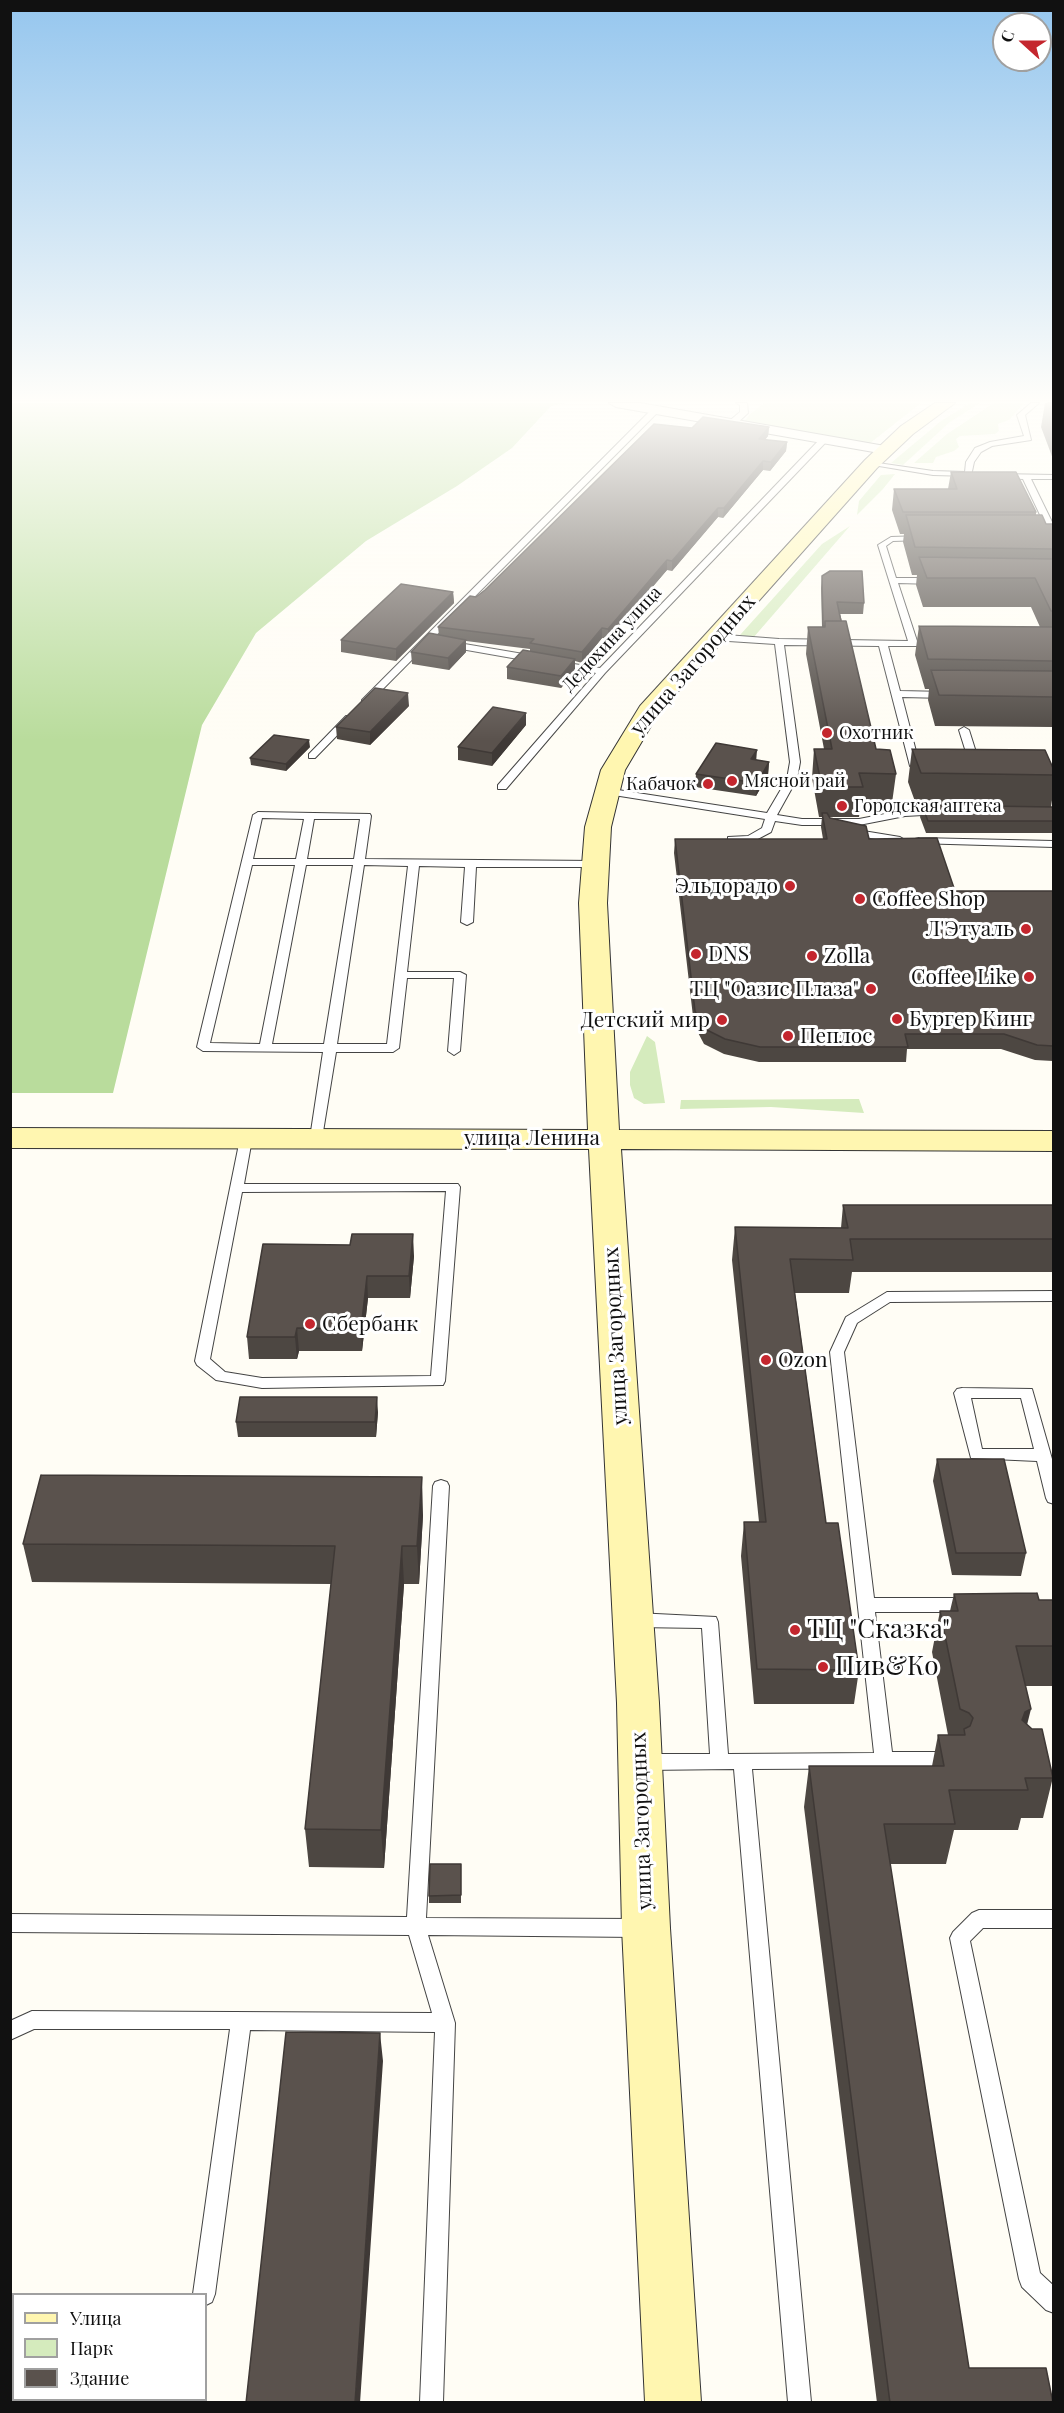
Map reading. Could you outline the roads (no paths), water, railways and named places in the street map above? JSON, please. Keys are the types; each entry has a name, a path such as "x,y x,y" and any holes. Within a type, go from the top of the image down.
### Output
{"main road":[{"name":"улица Загородных","path":"673,2403 646,1928 633,1620 604,1138 593,903 595,864 598,827 612,770 634,731 713,637 824,516"},
{"name":"улица Ленина","path":"10,1138 1053,1140"}],"lane":[{"path":"360,706 543,516"},
{"name":"Дедюхина улица","path":"502,787 602,671 751,516"},
{"path":"1042,538 1053,537 1043,516"},
{"path":"912,644 882,545 891,539 924,538"},
{"path":"894,580 939,580"},
{"path":"713,637 779,642 948,644"},
{"path":"424,640 602,671"},
{"path":"717,840 750,839 767,830 771,816 792,779 795,762 779,642"},
{"path":"884,643 915,766 935,766"},
{"path":"896,694 952,695"},
{"path":"312,756 352,714"},
{"path":"964,730 971,767 987,767"},
{"path":"606,791 771,816 890,840 1053,844"},
{"path":"802,822 859,822 905,813 953,812"},
{"path":"316,1138 330,1048 359,862 366,816 258,815 203,1047 330,1048 393,1048 414,862"},
{"path":"265,1047 310,815"},
{"path":"247,862 595,864"},
{"path":"467,922 471,863"},
{"path":"401,975 459,975 454,1051"},
{"path":"237,1188 453,1186 438,1381 262,1383 221,1376 202,1361 246,1139"},
{"path":"884,1760 837,1352 851,1320 887,1297 1053,1296"},
{"path":"1042,1455 976,1454 962,1393 1027,1393 1053,1498"},
{"path":"431,2403 445,2023 416,1926 441,1486"},
{"path":"865,1605 983,1605"},
{"path":"633,1620 710,1622 720,1762"},
{"path":"640,1762 953,1760"},
{"path":"742,1761 799,2403"},
{"path":"1053,1919 979,1919 960,1938 1030,2279 1053,2302"},
{"path":"10,1923 646,1928"},
{"path":"10,2031 32,2020 445,2023"},
{"path":"204,2293 241,2020"}],"place":[{"name":"Охотник","path":"827,733"},
{"name":"Мясной рай","path":"732,781"},
{"name":"Кабачок","path":"708,784"},
{"name":"Городская аптека","path":"842,806"},
{"name":"Эльдорадо","path":"790,886"},
{"name":"Coffee Shop","path":"860,899"},
{"name":"Л'Этуаль","path":"1026,929"},
{"name":"DNS","path":"696,954"},
{"name":"Zolla","path":"812,956"},
{"name":"Coffee Like","path":"1029,977"},
{"name":"ТЦ \"Оазис Плаза\"","path":"871,989"},
{"name":"Бургер Кинг","path":"897,1019"},
{"name":"Детский мир","path":"722,1020"},
{"name":"Пеплос","path":"788,1036"},
{"name":"Сбербанк","path":"310,1324"},
{"name":"Ozon","path":"766,1360"},
{"name":"ТЦ \"Сказка\"","path":"795,1630"},
{"name":"Пив&Ко","path":"823,1667"}]}
